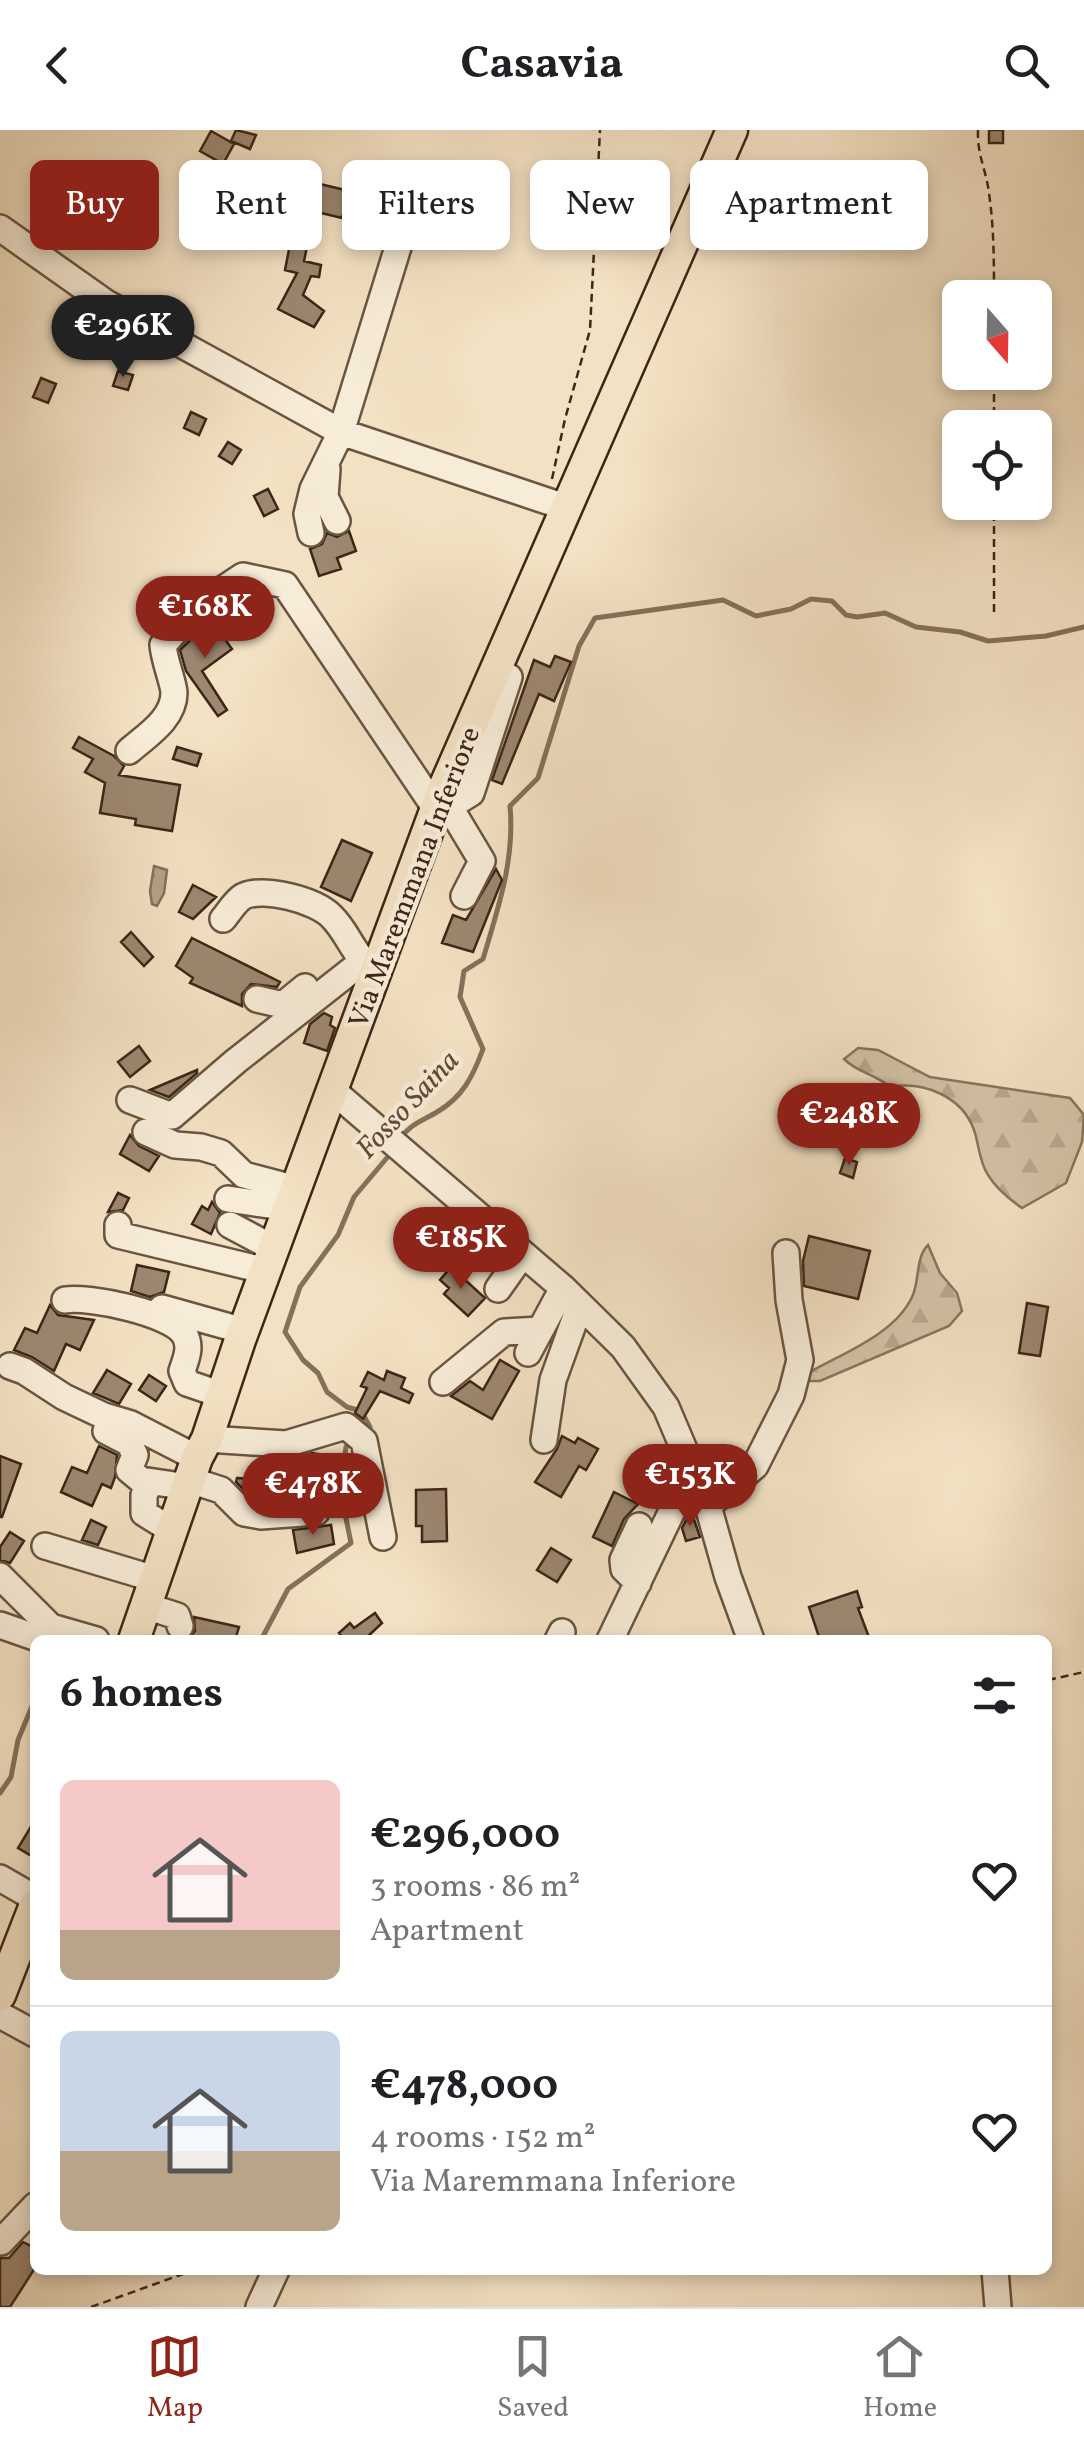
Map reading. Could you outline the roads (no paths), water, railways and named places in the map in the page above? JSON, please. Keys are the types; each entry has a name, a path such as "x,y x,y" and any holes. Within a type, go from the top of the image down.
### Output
{"main road":[{"name":"Via Maremmana Inferiore","path":"136,1635 332,1090 366,964 494,670 556,504 732,130"},
{"path":"0,1995 27,1954"}],"street":[{"path":"0,228 106,303 341,432 556,504"},
{"path":"311,533 307,514 313,489 341,432 397,250"},
{"path":"328,459 325,498 337,521"},
{"path":"129,751 166,719 174,693 164,666 163,645 198,606 243,576 285,584 438,803 452,811 482,861 464,896"},
{"path":"223,919 241,897 265,891 298,900 330,914 366,964"},
{"path":"257,999 283,1005 314,980 366,964"},
{"path":"130,1100 172,1116 236,1061 366,964"},
{"path":"332,1090 402,1152 476,1242 514,1264 498,1289"},
{"path":"146,1132 176,1145 201,1146 221,1153 244,1175 293,1198"},
{"path":"228,1198 293,1198"},
{"path":"118,1225 118,1235 271,1260"},
{"path":"230,1225 271,1260"},
{"path":"476,1242 572,1296 623,1346 666,1407 708,1506 749,1635"},
{"path":"708,1506 755,1466 791,1395 800,1360 789,1300 786,1252"},
{"path":"443,1382 504,1332 534,1342 572,1296"},
{"path":"544,1440 572,1296"},
{"path":"65,1300 105,1302 168,1321 184,1332 189,1348 182,1372 187,1382 222,1395"},
{"path":"143,1302 244,1331"},
{"path":"10,1366 64,1397 131,1424 195,1466 244,1513 261,1516 316,1512"},
{"path":"106,1431 129,1443 135,1455 130,1470 150,1482 195,1466 346,1426 364,1441 382,1537"},
{"path":"612,1635 671,1513 696,1475"},
{"path":"150,1482 144,1495 144,1513 173,1530"},
{"path":"638,1583 624,1569 623,1560 639,1526"},
{"path":"46,1546 150,1592 176,1616 180,1626"},
{"path":"0,1576 51,1627 79,1635"},
{"path":"0,1625 30,1636"},
{"path":"0,1878 30,1898"},
{"path":"0,2016 30,2018"},
{"path":"1,2242 19,2211"},
{"path":"259,2307 274,2275"},
{"path":"995,2275 998,2307"}],"water":[{"path":"154,866 167,870 164,893 157,906 152,904 150,891"}],"waterway":[{"name":"Fosso Saina","path":"400,1139 412,1126 460,1093 483,1049 460,997 464,971 483,959 494,921 508,865 510,806 538,778 579,646 595,618 723,600 756,616 791,609 811,599 832,601 846,615 885,613 916,627 960,632 988,641 1046,636 1084,627"},
{"name":"Fosso Saina","path":"365,1431 370,1427 361,1411 347,1407 327,1392 318,1373 303,1360 285,1332 300,1287 338,1235 354,1197 391,1153"},
{"name":"Fosso Saina","path":"264,1635 288,1589 351,1543 340,1489 346,1447 353,1441"},
{"name":"Fosso Saina","path":"0,1793 11,1777 18,1740 30,1711"}]}
